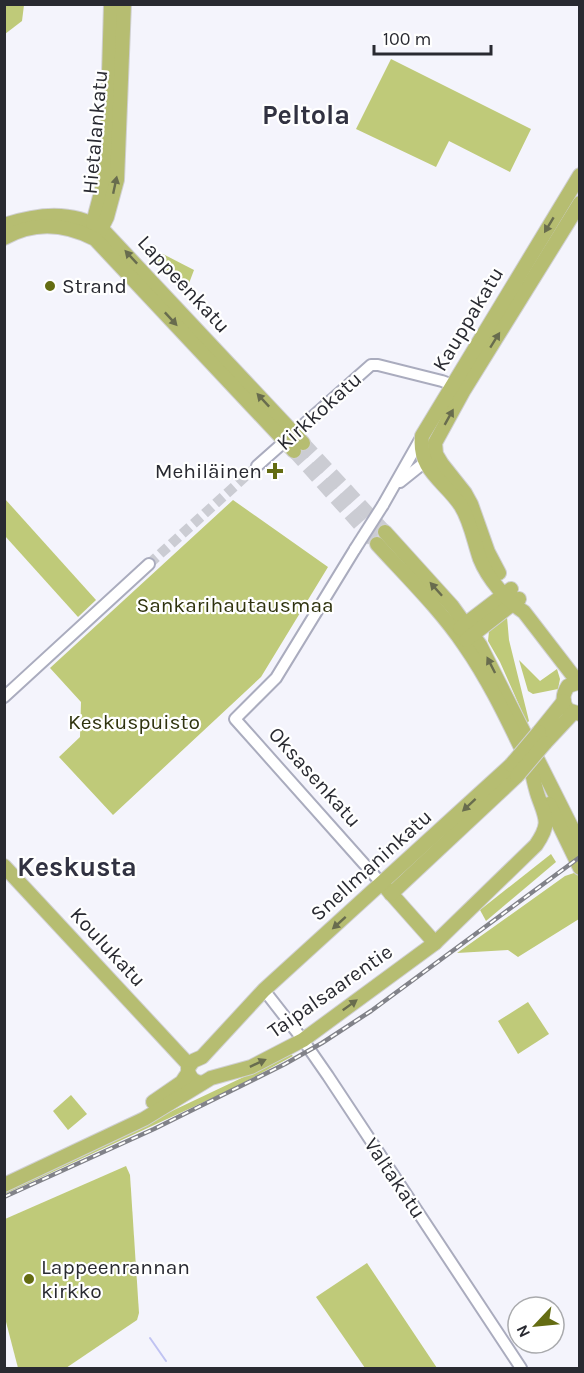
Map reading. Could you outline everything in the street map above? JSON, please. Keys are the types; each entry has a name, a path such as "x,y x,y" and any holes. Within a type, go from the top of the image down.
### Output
{"main road":[{"name":"Hietalankatu","path":"97,230 107,144 111,4"},
{"name":"Hietalankatu","path":"97,230 107,217 117,180 124,4"},
{"name":"Kauppakatu","path":"579,175 459,387 435,444 436,454 426,459 422,436 459,387 579,203"},
{"path":"4,225 40,215 68,217 97,230"},
{"name":"Lappeenkatu","path":"4,238 37,225 97,230 294,442"},
{"path":"426,459 465,493 493,565 514,600 579,682"},
{"path":"381,538 464,633 489,684 533,740 574,844 579,868"},
{"path":"464,633 514,600"},
{"name":"Snellmaninkatu","path":"191,1062 264,990 387,889 514,770 533,740 564,701 563,696 568,686 579,682"},
{"path":"564,701 568,710 576,713"},
{"name":"Snellmaninkatu","path":"533,740 576,713"},
{"path":"533,740 531,768 537,793 547,817 545,831 536,845"},
{"path":"531,768 574,844"},
{"path":"536,845 555,838 574,844"},
{"name":"Taipalsaarentie","path":"4,1185 144,1119 206,1081 251,1067 303,1040 435,943 536,845"},
{"name":"Koulukatu","path":"4,866 191,1062"},
{"name":"Oksasenkatu","path":"387,889 435,943"},
{"path":"209,1060 212,1065 206,1081 192,1079 191,1062 209,1060"},
{"path":"4,1176 117,1123 167,1093 182,1083 191,1062"}],"street":[{"name":"Kirkkokatu","path":"257,466 294,442 371,366 378,365 459,387"},
{"name":"Oksasenkatu","path":"387,889 235,720 276,678 395,486 426,459"},
{"path":"4,698 149,564"},
{"name":"Valtakatu","path":"264,990 303,1040 521,1368"}],"green space":[{"path":"5,4 24,5 22,21 5,34"},
{"path":"391,59 531,129 510,172 449,141 436,167 356,129"},
{"path":"159,252 194,270 188,286 178,285 156,261"},
{"path":"5,499 96,600 78,617 5,536"},
{"path":"233,500 328,567 261,677 113,815 59,757 80,737 81,702 50,668"},
{"path":"507,617 509,640 529,721 527,723 500,662 488,641 489,631"},
{"path":"519,660 540,681 557,669 560,679 558,689 533,694 528,691"},
{"path":"551,854 556,862 486,921 480,910"},
{"path":"577,872 579,919 518,957 508,950 457,953 565,876"},
{"path":"528,1002 549,1034 518,1054 498,1021"},
{"path":"290,1053 293,1056 232,1089 5,1194 5,1190"},
{"path":"71,1095 87,1114 68,1130 53,1111"},
{"path":"126,1166 130,1175 139,1313 137,1320 66,1368 18,1368 5,1318 5,1219"},
{"path":"367,1263 437,1368 365,1368 316,1297"}],"waterway":[{"path":"150,1338 166,1361"}],"tunnel":[{"path":"303,443 385,532"},
{"path":"294,451 377,544"},
{"path":"149,564 257,466"}],"railway":[{"path":"4,1197 154,1129 285,1064 322,1043 371,1011 580,857"}],"place":[{"name":"Strand","path":"50,286"},
{"name":"Mehiläinen","path":"275,471"},
{"name":"Lappeenrannan kirkko","path":"29,1279"}],"district":[{"name":"Peltola","path":"306,115"},
{"name":"Keskusta","path":"77,867"}],"park label":[{"name":"Sankarihautausmaa","path":"235,605"},
{"name":"Keskuspuisto","path":"134,722"}]}
